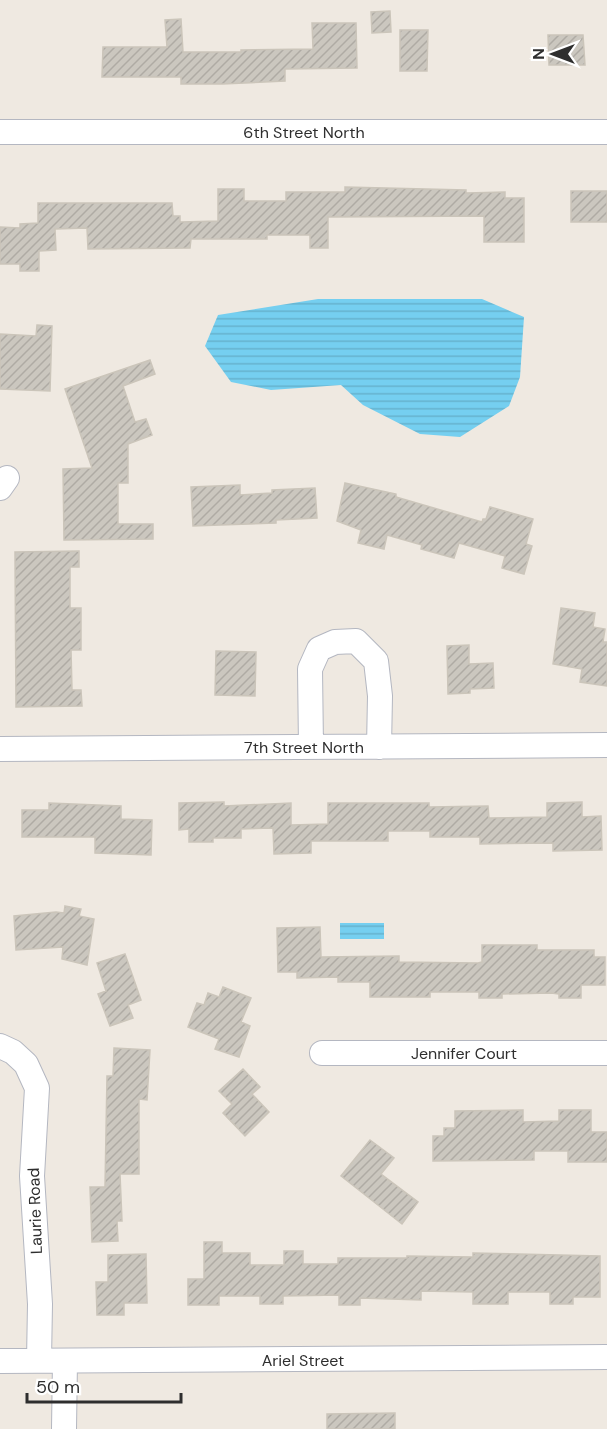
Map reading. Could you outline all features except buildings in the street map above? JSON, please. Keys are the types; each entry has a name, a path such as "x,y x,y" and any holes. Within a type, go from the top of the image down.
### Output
{"street":[{"name":"6th Street North","path":"0,132 607,132"},
{"path":"311,747 310,669 319,650 335,642 356,641 376,661 380,696 379,747"},
{"name":"7th Street North","path":"0,749 607,745"},
{"name":"Laurie Road","path":"0,1046 13,1052 26,1064 37,1088 32,1176 40,1304 39,1360"},
{"name":"Jennifer Court","path":"322,1053 607,1053"},
{"name":"Ariel Street","path":"0,1360 607,1358"},
{"path":"64,1361 64,1429"}],"water":[{"path":"318,299 482,299 524,317 520,377 509,406 460,437 420,434 363,405 341,385 271,390 231,382 205,346 218,315"},
{"path":"340,923 384,923 384,939 340,939"}]}
